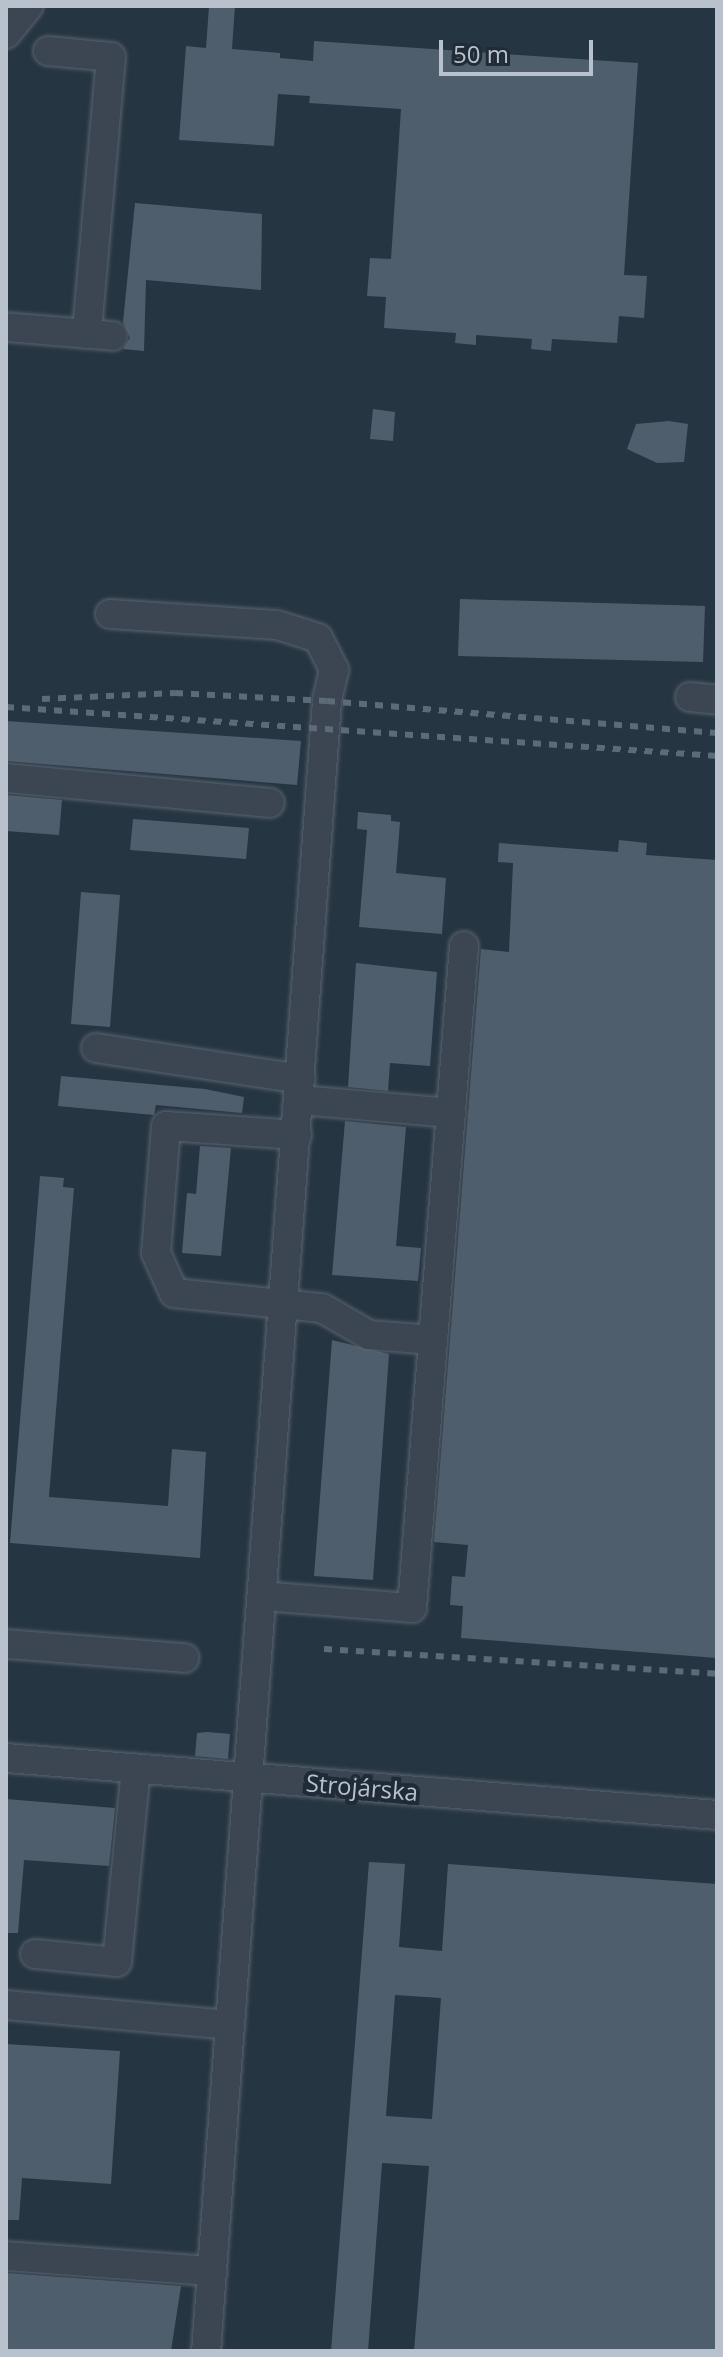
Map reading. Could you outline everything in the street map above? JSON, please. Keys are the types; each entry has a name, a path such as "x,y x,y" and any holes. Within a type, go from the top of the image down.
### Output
{"street":[{"path":"6,34 29,6"},
{"path":"6,327 100,335 111,57 48,51"},
{"path":"110,614 277,625 318,638 334,670 247,1777 206,2351"},
{"path":"6,778 270,803"},
{"path":"262,1596 412,1608 464,946"},
{"path":"96,1048 300,1090 451,1113"},
{"path":"297,1135 166,1126 156,1253 174,1293 322,1308 369,1335 433,1340"},
{"path":"6,1644 184,1658"},
{"name":"Strojárska","path":"6,1758 717,1815"},
{"path":"35,1954 117,1962 136,1769"},
{"path":"6,2005 229,2025"},
{"path":"6,2256 212,2271"}],"building":[{"path":"209,6 235,6 232,49 280,53 280,58 313,61 314,41 638,63 624,275 647,276 644,318 619,316 617,343 552,339 551,351 531,349 532,339 476,335 476,345 455,343 456,333 384,328 386,297 367,296 370,258 391,259 401,109 309,103 310,96 278,94 274,146 179,140 186,46 206,48"},
{"path":"135,203 262,214 261,290 146,280 144,351 123,349 130,338 123,322"},
{"path":"373,409 395,412 393,441 370,439"},
{"path":"669,421 688,424 684,462 657,463 627,449 636,424"},
{"path":"460,599 705,606 703,662 458,656"},
{"path":"6,721 301,741 297,785 6,761"},
{"path":"6,795 62,800 59,835 6,831"},
{"path":"358,812 391,815 391,821 400,822 396,873 446,878 442,934 359,927 367,830 357,829"},
{"path":"133,819 249,828 246,859 130,850"},
{"path":"619,840 647,843 646,855 717,860 717,1658 461,1638 463,1606 450,1605 452,1576 465,1577 468,1545 434,1542 481,949 509,952 513,863 498,862 499,843 618,852"},
{"path":"81,892 120,895 110,1027 71,1024"},
{"path":"356,963 437,972 430,1066 390,1063 388,1091 348,1087"},
{"path":"61,1076 205,1089 244,1097 242,1113 156,1105 154,1115 58,1106"},
{"path":"345,1121 406,1127 396,1246 421,1248 418,1281 332,1275"},
{"path":"200,1146 231,1148 221,1256 182,1253 187,1193 196,1194"},
{"path":"40,1176 64,1178 63,1187 74,1188 49,1497 168,1506 172,1449 206,1452 200,1558 10,1543"},
{"path":"332,1340 389,1354 373,1580 314,1576"},
{"path":"197,1733 230,1734 228,1759 195,1756"},
{"path":"6,1799 115,1808 109,1866 24,1860 18,1933 6,1933"},
{"path":"369,1862 405,1864 399,1947 442,1951 448,1864 717,1884 716,2351 414,2351 429,2166 382,2163 368,2351 331,2351","holes":["395,1995 441,1998 432,2119 386,2116"]},
{"path":"6,2044 120,2051 111,2184 22,2178 19,2220 6,2220"},
{"path":"6,2273 181,2286 171,2351 6,2351"}],"railway":[{"path":"42,699 175,693 327,701 717,733"},
{"path":"6,707 717,756"},
{"path":"324,1649 717,1674"}]}
